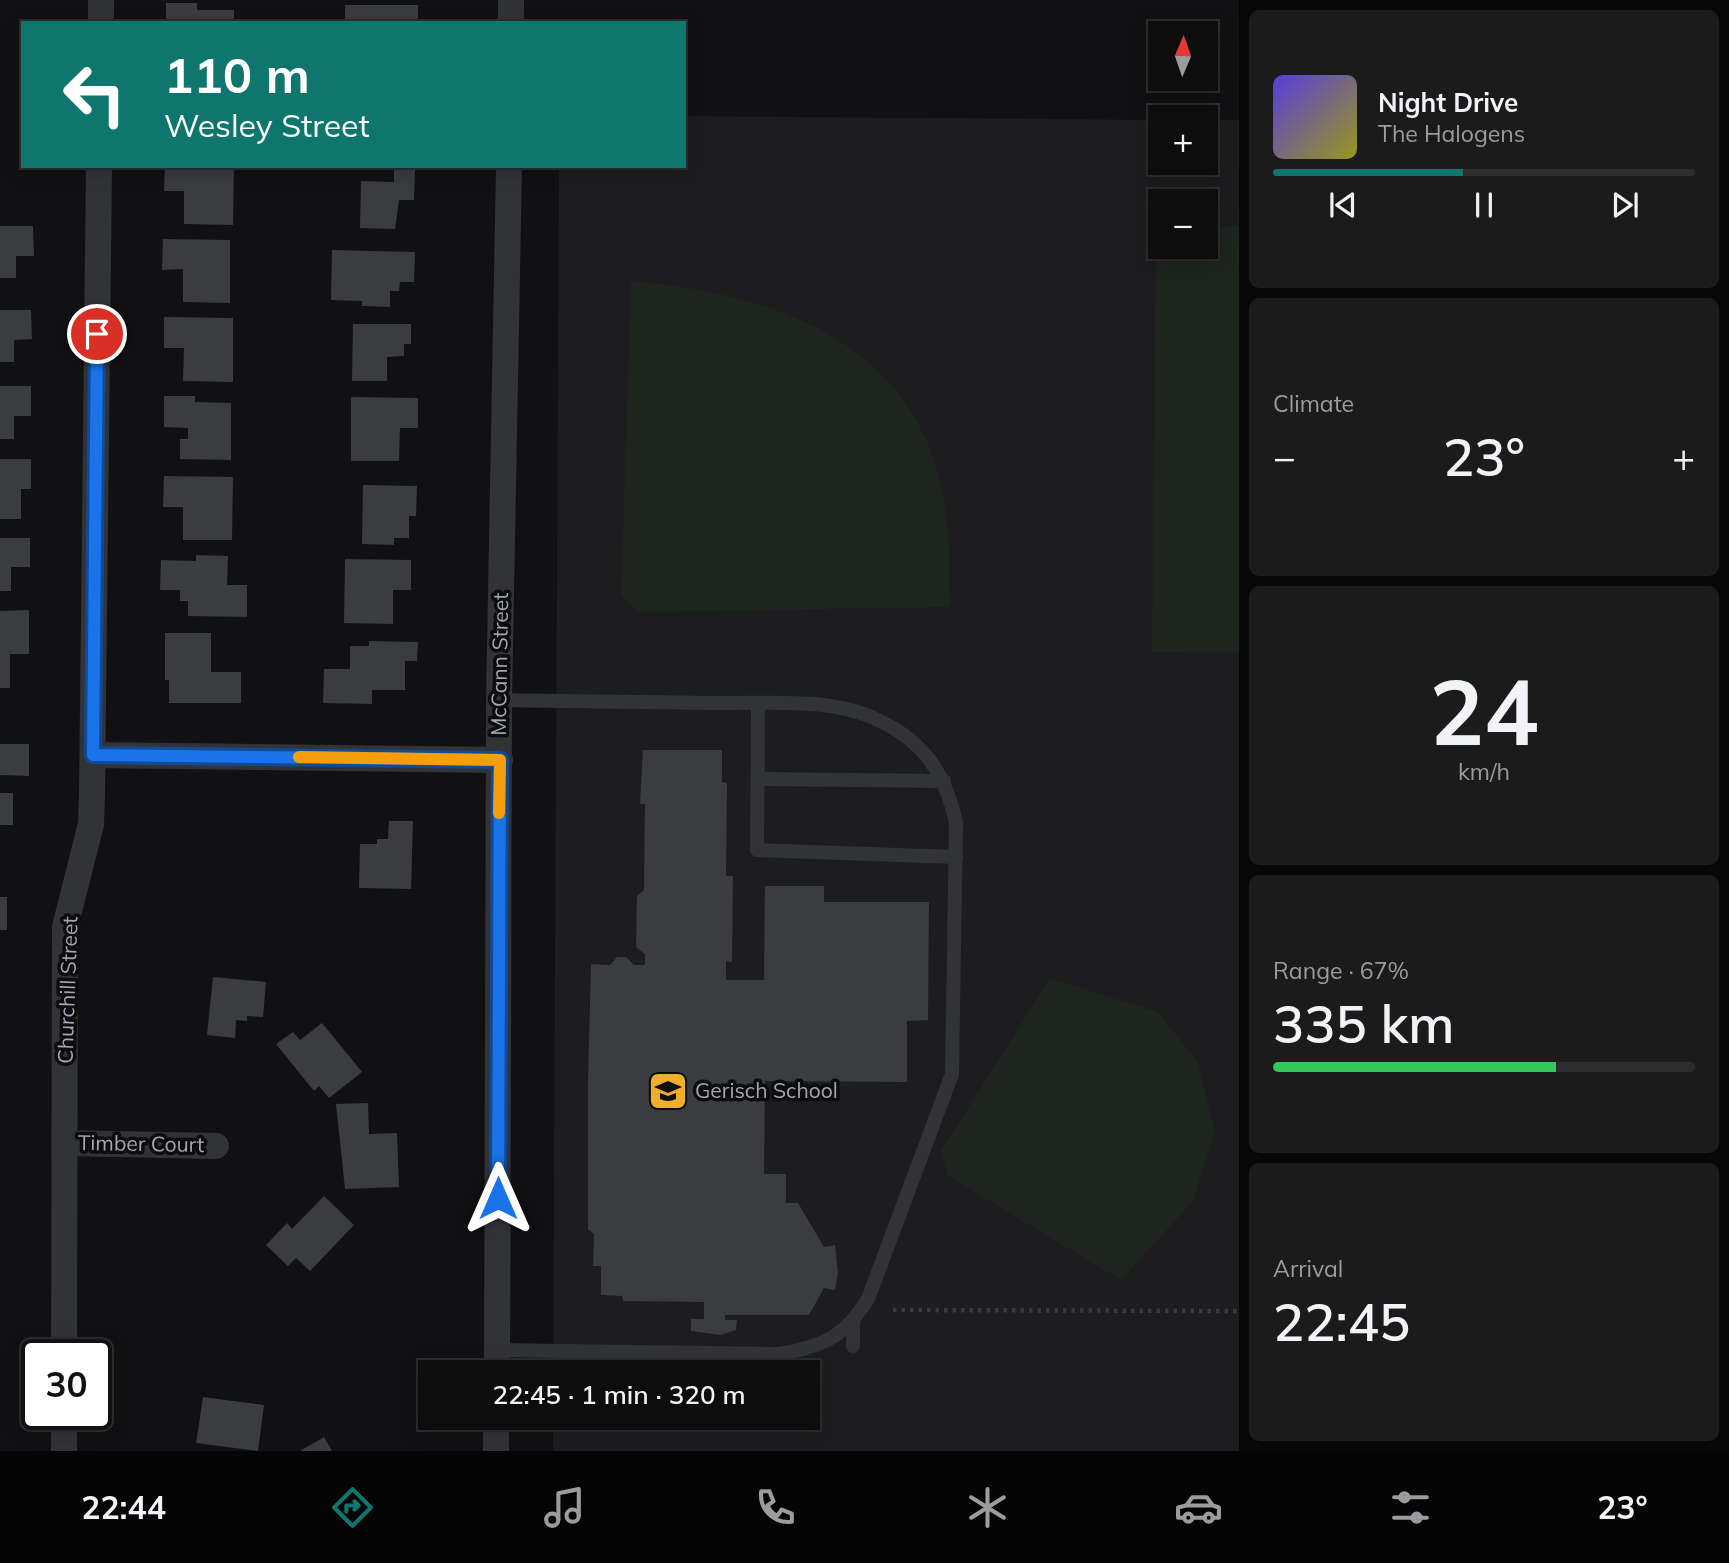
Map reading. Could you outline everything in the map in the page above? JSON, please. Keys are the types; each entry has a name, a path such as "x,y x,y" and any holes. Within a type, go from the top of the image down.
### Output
{"street":[{"path":"101,0 101,21"},
{"path":"511,0 511,21"},
{"name":"Churchill Street","path":"64,1339 65,927 91,824 99,168"},
{"name":"McCann Street","path":"497,1360 499,700 509,168"},
{"path":"93,755 500,760"},
{"name":"Timber Court","path":"65,1143 216,1146"},
{"path":"64,1430 64,1451"},
{"path":"496,1430 496,1451"}],"lane":[{"path":"499,700 805,704 865,714 896,730 929,759 944,781 957,823 951,1074 868,1299 853,1322 835,1337 813,1348 780,1354 537,1360"},
{"path":"758,704 757,850 956,857"},
{"path":"758,779 944,781"},
{"path":"853,1322 853,1346"}],"path":[{"path":"893,1310 1239,1311"}],"shaded area":[{"path":"686,116 1148,120 1148,175 1218,175 1218,120 1239,120 1239,1451 553,1451 553,1430 820,1430 820,1360 553,1360 559,168 686,168"},
{"path":"1218,226 1239,227 1239,653 1152,652 1156,259 1218,259"},
{"path":"631,281 731,297 779,311 824,331 863,358 897,392 923,434 941,485 948,530 950,607 636,612 621,595"},
{"path":"1050,978 1158,1012 1197,1061 1215,1130 1193,1201 1121,1280 948,1176 941,1151"}],"building":[{"path":"166,3 197,3 197,10 234,10 234,21 166,21"},
{"path":"345,5 418,5 418,21 345,21"},
{"path":"165,168 234,168 233,225 184,224 184,191 164,191"},
{"path":"394,169 415,170 414,200 399,200 395,229 360,228 361,181 394,182"},
{"path":"0,226 33,226 34,256 16,256 16,278 0,278"},
{"path":"163,239 230,240 230,303 183,302 183,269 162,270"},
{"path":"332,250 415,252 414,282 400,282 399,291 390,291 390,307 362,306 362,301 331,300"},
{"path":"0,310 31,310 32,339 14,340 14,362 0,362"},
{"path":"164,317 233,318 233,382 183,381 184,348 164,348"},
{"path":"353,324 411,324 411,344 404,344 404,356 387,357 387,381 352,381"},
{"path":"0,386 31,386 31,416 14,416 14,439 0,439"},
{"path":"164,396 195,396 195,402 231,403 231,460 180,459 180,439 188,439 188,428 164,427"},
{"path":"351,397 418,398 418,428 400,428 399,461 351,461"},
{"path":"0,459 31,459 31,489 21,489 21,519 0,519"},
{"path":"164,476 233,477 232,540 183,540 183,507 163,507"},
{"path":"363,485 417,486 416,516 409,516 409,538 394,538 394,545 362,544"},
{"path":"0,538 30,538 30,567 11,567 11,591 0,591"},
{"path":"196,555 228,556 227,585 247,585 247,617 188,616 188,601 180,601 180,590 160,590 161,560 196,561"},
{"path":"345,559 411,560 411,590 393,590 393,624 344,623"},
{"path":"29,610 29,654 10,654 10,688 0,688 0,611"},
{"path":"165,633 211,633 211,672 241,672 241,703 169,703 169,680 165,680"},
{"path":"369,641 418,642 417,661 405,661 405,690 372,690 372,704 323,703 324,669 350,669 350,646 369,646"},
{"path":"0,744 29,744 29,776 0,775"},
{"path":"643,750 722,750 722,782 727,783 726,876 733,876 732,962 726,961 726,980 764,980 765,886 824,886 824,902 929,902 928,1020 907,1021 907,1082 765,1081 764,1174 786,1174 786,1203 798,1203 824,1247 835,1245 838,1273 835,1290 824,1288 809,1315 725,1315 725,1320 737,1320 736,1330 721,1335 691,1331 691,1319 704,1319 704,1302 623,1301 622,1296 601,1295 601,1266 593,1266 594,1234 588,1229 591,964 610,965 617,957 626,957 634,965 645,965 645,954 636,947 637,896 644,890 645,804 640,804"},
{"path":"0,793 13,793 13,825 0,825"},
{"path":"389,821 413,821 411,889 359,888 360,844 377,844 377,839 388,839"},
{"path":"0,897 7,897 7,930 0,930"},
{"path":"213,977 266,982 263,1017 247,1016 247,1021 236,1020 235,1038 207,1035"},
{"path":"322,1023 362,1072 329,1098 319,1086 314,1091 276,1044 293,1032 300,1040"},
{"path":"368,1103 369,1134 397,1133 399,1187 345,1189 336,1104"},
{"path":"324,1196 354,1225 310,1271 296,1258 288,1266 266,1245 287,1223 292,1229"},
{"path":"203,1397 264,1405 258,1451 196,1443"},
{"path":"324,1437 332,1451 300,1451"}],"slow traffic":[{"path":"299,757 500,760 499,813"}],"place":[{"name":"Gerisch School","path":"668,1091"}],"route":[{"path":"97,334 93,755 500,760 498,1198"}]}
